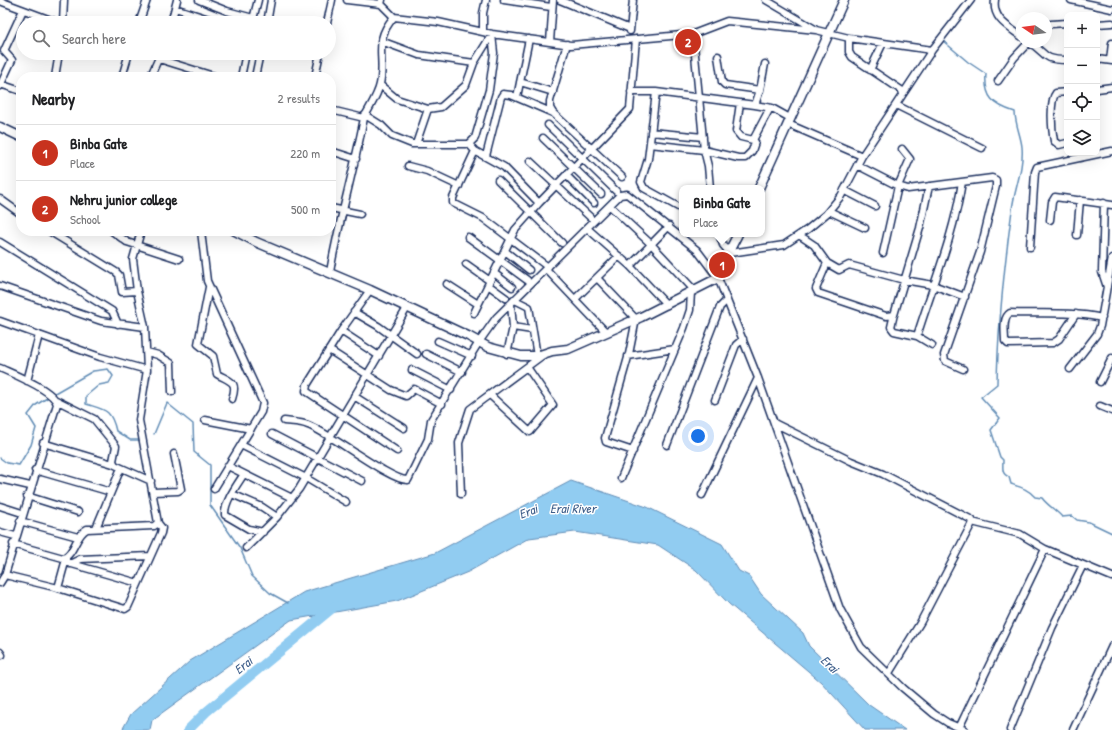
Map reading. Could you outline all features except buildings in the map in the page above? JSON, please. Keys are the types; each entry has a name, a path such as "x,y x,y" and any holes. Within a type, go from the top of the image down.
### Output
{"main road":[{"path":"760,185 844,0"},
{"path":"0,127 16,135"},
{"path":"245,236 330,272 507,354 540,355 568,348 606,332 667,305 718,278 722,265 730,253 737,237"}],"street":[{"path":"63,16 64,0"},
{"path":"141,16 147,0"},
{"path":"173,16 176,0"},
{"path":"199,0 241,16"},
{"path":"254,16 258,0"},
{"path":"269,16 271,0"},
{"path":"329,16 332,0"},
{"path":"347,0 382,2 394,17 438,22 492,34 567,44 693,34 728,21 816,30 849,38 932,50"},
{"path":"483,32 483,13 486,0"},
{"path":"504,0 551,7"},
{"path":"550,42 551,7 553,0"},
{"path":"560,0 630,29"},
{"path":"474,313 515,230 556,185 627,113 631,102 633,39 630,29 633,0"},
{"path":"766,0 816,30"},
{"path":"779,7 783,0"},
{"path":"720,237 723,245 730,253 784,245 829,211 844,190 862,156 932,50 971,0"},
{"path":"995,0 994,8 998,18 1016,32"},
{"path":"1071,0 1112,8"},
{"path":"0,1 40,16"},
{"path":"175,8 200,16"},
{"path":"20,16 23,10"},
{"path":"330,272 342,211 365,116 380,85 381,41 385,27 394,17"},
{"path":"1052,24 1064,23"},
{"path":"1100,24 1112,24"},
{"path":"16,25 4,51 12,60 0,84 16,89"},
{"path":"380,85 397,99 428,109 441,107 466,86 474,63 492,34"},
{"path":"336,111 365,116 381,125 392,136 416,144 469,144 476,138 489,90 494,53 492,34"},
{"path":"693,34 704,150 708,166 710,185"},
{"path":"849,38 850,54 870,70 904,92"},
{"path":"517,97 529,39"},
{"path":"381,41 419,55 474,63"},
{"path":"870,70 883,43"},
{"path":"1100,60 1111,60 1112,43"},
{"path":"553,113 550,105 567,44"},
{"path":"998,81 1014,58 1025,48"},
{"path":"1036,48 1045,57 1054,60 1064,60"},
{"path":"718,56 722,82 725,85 760,90"},
{"path":"57,72 58,60"},
{"path":"123,72 127,60"},
{"path":"152,72 158,60"},
{"path":"171,60 203,72"},
{"path":"242,72 245,60"},
{"path":"256,72 259,60"},
{"path":"316,72 319,60"},
{"path":"755,105 760,90 765,64"},
{"path":"520,82 553,92"},
{"path":"1100,89 1112,87"},
{"path":"631,92 656,92 770,108 789,121 862,156"},
{"path":"656,92 648,159 641,178 642,185 679,207"},
{"path":"1064,92 1056,93 1053,98 1052,105 1054,141 1059,145 1064,144"},
{"path":"486,156 501,96 507,94 553,113 622,177"},
{"path":"740,103 736,131 741,137 753,140"},
{"path":"896,105 982,148"},
{"path":"650,144 704,150 738,158 745,158 752,151 753,140 770,108"},
{"path":"416,144 428,109"},
{"path":"548,125 616,191"},
{"path":"651,132 703,137"},
{"path":"543,138 601,194"},
{"path":"469,144 475,151 504,167 539,203"},
{"path":"883,254 898,186 910,160 902,149"},
{"path":"475,151 452,200 454,203 483,218 511,237 547,268 606,332"},
{"path":"1030,247 1034,172 1037,167 1112,151"},
{"path":"336,152 356,158"},
{"path":"530,161 590,217"},
{"path":"858,165 898,186 915,189 992,178 996,183 980,252 944,357 945,361 963,369"},
{"path":"408,166 433,173 458,186"},
{"path":"566,175 594,203"},
{"path":"498,180 562,243"},
{"path":"917,336 947,245 958,204 962,182"},
{"path":"929,186 891,327 894,331 917,336 932,346"},
{"path":"844,190 875,206"},
{"path":"284,421 308,425 331,436 395,477 408,480 428,439 430,423 472,356 479,342 496,318 620,195 627,194 679,235"},
{"path":"1050,220 1052,202 1055,197 1112,205"},
{"path":"0,199 16,210"},
{"path":"1077,235 1080,200"},
{"path":"1104,203 1102,272 1107,288"},
{"path":"610,206 652,245 693,291 688,319 621,478"},
{"path":"336,209 360,214"},
{"path":"829,211 865,228"},
{"path":"630,266 669,226"},
{"path":"587,228 630,266 667,305"},
{"path":"798,235 816,246 827,263 839,270 848,265 904,280 933,285 965,297"},
{"path":"57,236 116,272 119,275 122,292 137,291"},
{"path":"119,236 127,242 179,259"},
{"path":"5,575 58,588 125,609 128,607 162,531 162,526 158,523 139,420 147,370 145,327 137,291 134,259 140,236"},
{"path":"202,236 209,286 261,396 262,409 214,489"},
{"path":"682,237 697,250 718,278 728,300 758,378 840,609 861,646 889,674 934,714 962,729 1045,549"},
{"path":"468,238 500,259 527,280"},
{"path":"0,250 1,243 112,311 118,324"},
{"path":"505,251 529,270"},
{"path":"575,299 619,256"},
{"path":"1070,369 1097,334 1102,318 1112,258"},
{"path":"827,263 816,289 818,293 886,316 894,314"},
{"path":"466,264 506,298"},
{"path":"494,273 512,288"},
{"path":"597,278 636,319 628,356 605,440 606,442 633,451"},
{"path":"447,284 478,304"},
{"path":"0,286 101,320 118,324 145,327"},
{"path":"209,286 198,344 213,356 217,374 233,383 235,387 232,399"},
{"path":"370,290 341,331 307,385 306,391 397,451"},
{"path":"667,445 720,307 728,300"},
{"path":"507,354 513,327 513,302"},
{"path":"460,494 458,450 460,435 470,409 527,367 540,355 532,330 530,307 513,302"},
{"path":"246,548 277,517 306,478 407,308"},
{"path":"354,312 417,354"},
{"path":"1076,314 1059,339 1053,343 1008,344 1005,341 1005,320 1009,313 1076,314 1102,318"},
{"path":"0,321 100,357 147,370"},
{"path":"513,327 532,330"},
{"path":"341,331 379,356"},
{"path":"28,381 39,335"},
{"path":"715,400 736,345 743,339"},
{"path":"438,341 472,356"},
{"path":"628,356 675,349"},
{"path":"329,350 391,390 406,396 411,390 414,389 442,404"},
{"path":"147,352 158,355 171,363 172,392"},
{"path":"426,354 462,372"},
{"path":"1100,382 1112,358"},
{"path":"490,394 530,432 553,405 527,367"},
{"path":"0,368 28,381 47,392 55,400 96,422 116,446 113,464"},
{"path":"412,370 451,390"},
{"path":"702,495 758,378"},
{"path":"354,396 404,428"},
{"path":"0,583 5,575 30,486 56,406 55,400"},
{"path":"1100,406 1112,411"},
{"path":"205,420 251,429"},
{"path":"774,423 851,461 883,474 969,518 972,522 1020,534 1045,549 1112,576"},
{"path":"272,434 362,482"},
{"path":"43,443 113,464 151,481"},
{"path":"241,445 306,478 346,502"},
{"path":"153,492 178,491 181,489 174,454"},
{"path":"228,466 292,498"},
{"path":"96,528 121,468"},
{"path":"35,470 111,492"},
{"path":"244,474 225,509 225,515 249,529 262,532"},
{"path":"0,478 30,486"},
{"path":"232,494 262,507 277,517"},
{"path":"28,496 78,512"},
{"path":"0,506 22,513"},
{"path":"20,520 78,537"},
{"path":"889,674 920,623 972,522"},
{"path":"58,588 67,561 78,537 86,530 96,528 154,526 158,523"},
{"path":"0,532 15,536"},
{"path":"13,544 138,583"},
{"path":"67,561 150,556"},
{"path":"0,560 8,562"},
{"path":"1010,730 1052,628 1083,565"},
{"path":"1073,730 1112,646"}],"water":[{"name":"Erai River","path":"571,481 647,507 722,544 739,571 749,576 761,594 803,633 809,646 869,705 905,730 865,730 821,682 729,604 696,570 658,545 575,532 529,538 468,572 397,601 291,620 152,720 150,730 122,730 131,714 190,661 304,592 435,553"}],"waterway":[{"path":"942,40 968,62 986,74 988,94 996,103 1015,112 1022,147 1022,163 1013,202 1004,275 997,384 981,397 1000,418 991,430 1000,457 1003,460 1004,472 1006,476 1009,477 1011,484 1027,490 1035,497 1042,498 1062,517 1072,516 1077,520 1089,522 1112,533"},
{"path":"53,394 93,371 108,369 113,376 109,383 99,385 86,396 86,404 103,409 109,414 112,418 116,431 130,440 139,440"},
{"path":"0,458 7,463 19,465 31,445 36,428 28,415 36,405 50,396"},
{"path":"154,434 167,403 193,424 194,452 210,465 210,505 240,548 252,576 270,593 288,603"},
{"name":"Erai","path":"188,730 206,712 335,606"},
{"name":"Erai","path":"312,616 319,620"}],"place":[{"name":"Nehru junior college","path":"688,42"},
{"name":"Binba Gate","path":"722,265"}]}
